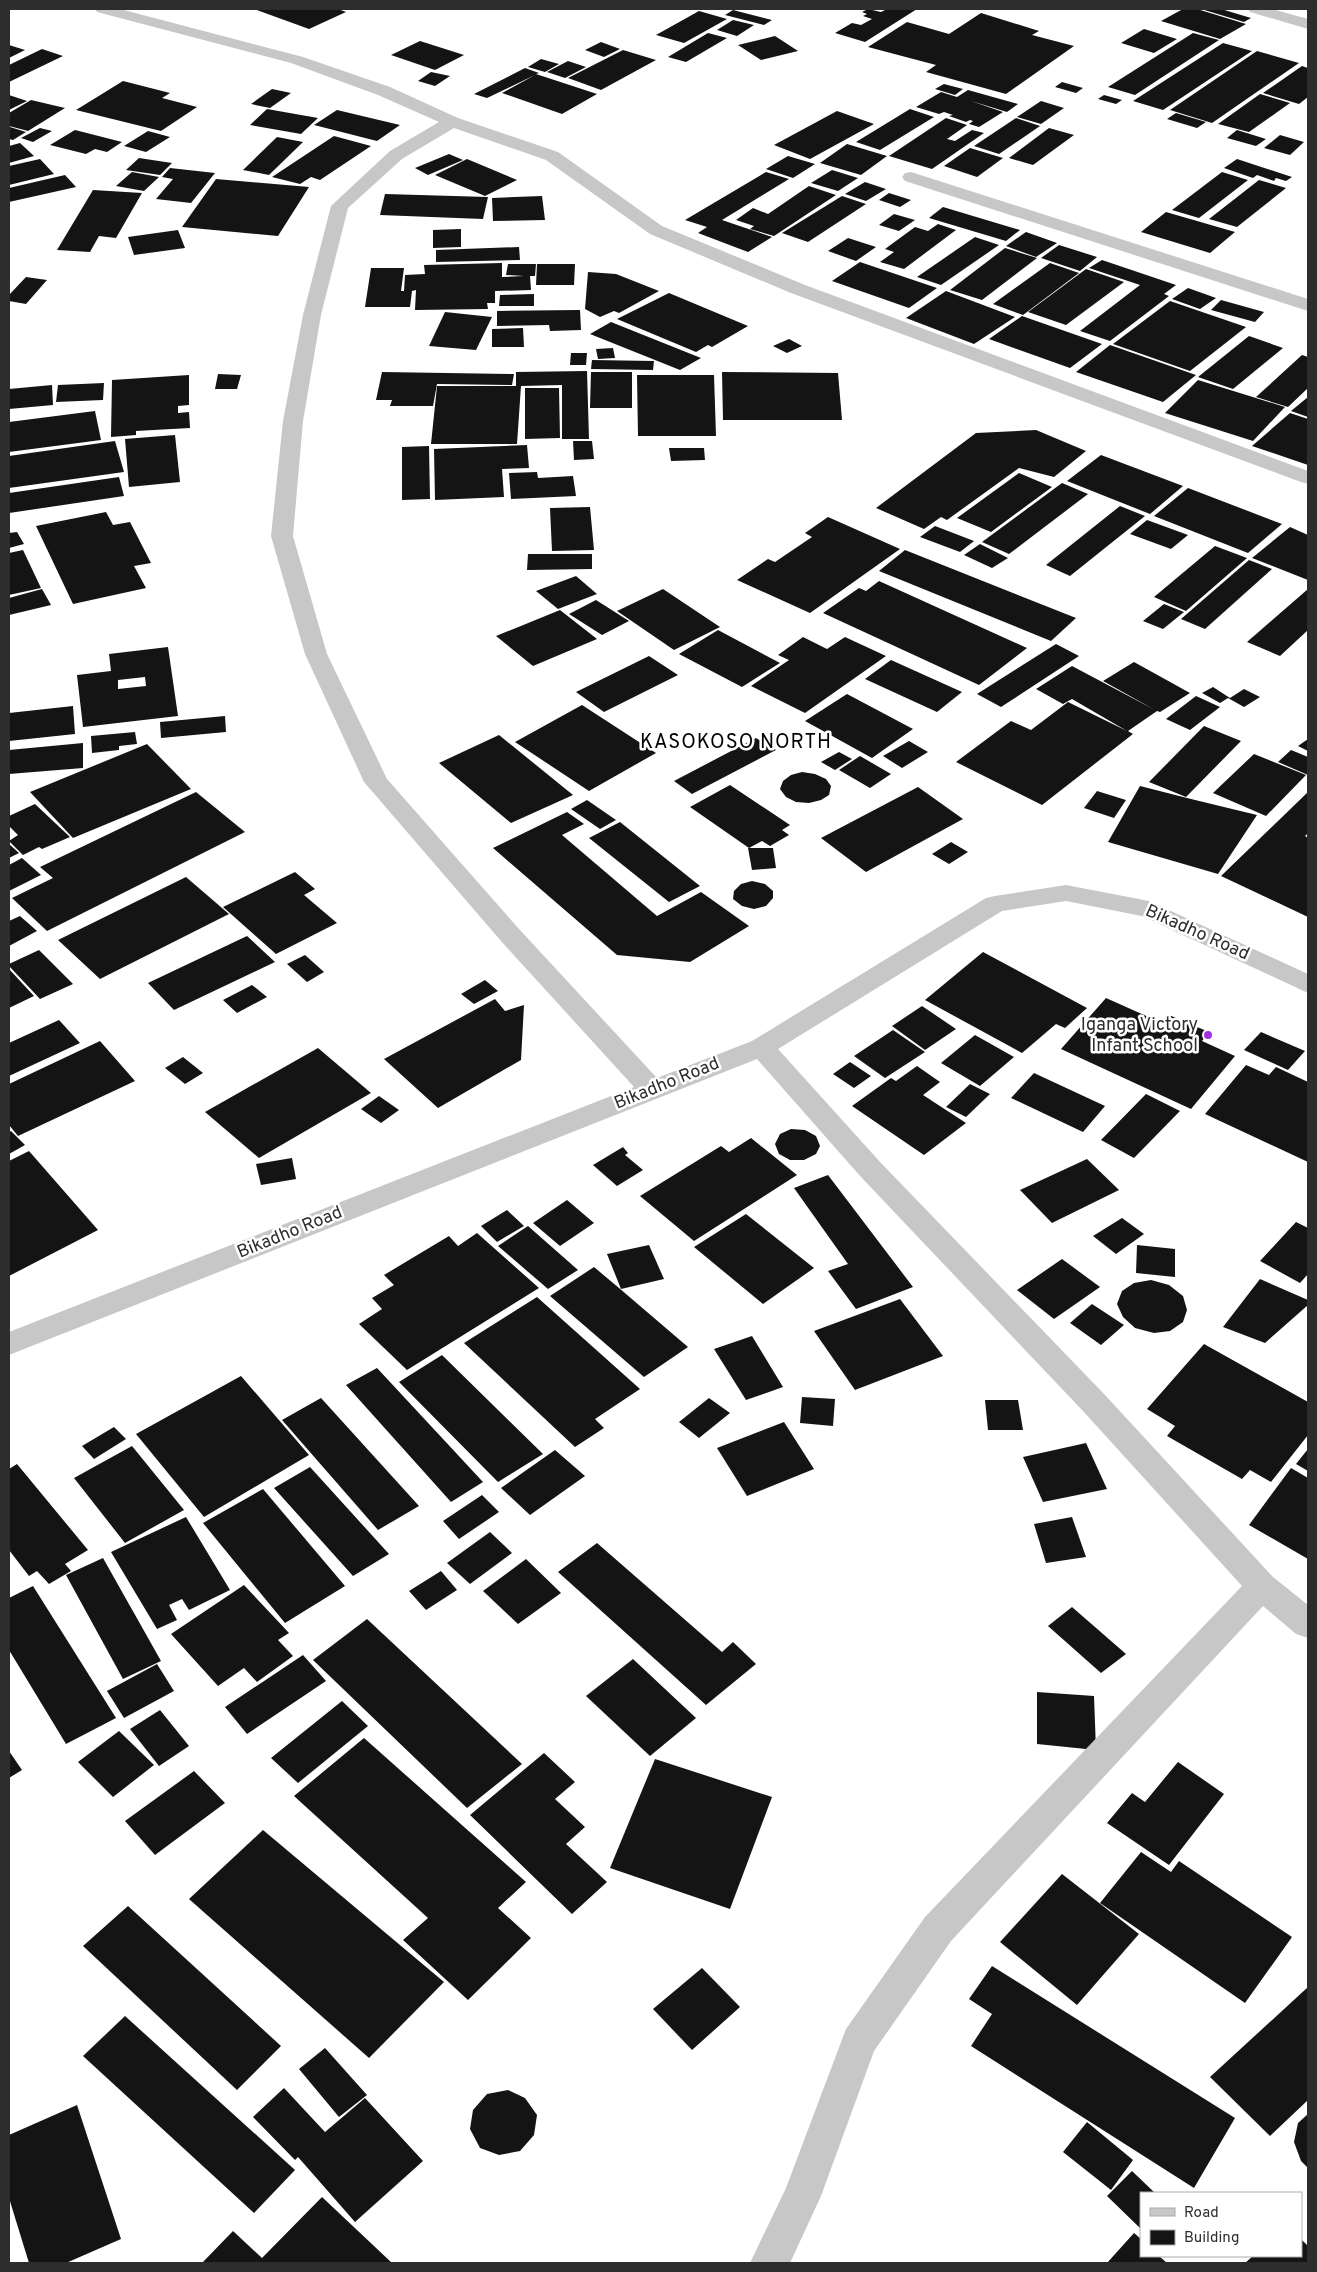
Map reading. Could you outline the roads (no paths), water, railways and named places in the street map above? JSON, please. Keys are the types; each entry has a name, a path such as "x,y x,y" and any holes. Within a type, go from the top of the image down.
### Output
{"street":[{"path":"103,9 297,60 384,91 452,122 552,156 656,230 798,289 1308,478"},
{"path":"1256,9 1308,24"},
{"path":"452,122 396,155 340,206 312,315 293,420 282,536 316,654 376,782 510,935 653,1090"},
{"path":"911,177 1308,305"},
{"name":"Bikadho Road","path":"9,1344 761,1047 995,904 1066,892 1149,909 1308,984"},
{"path":"761,1047 871,1170 1094,1403 1262,1586 1308,1624"},
{"path":"770,2263 802,2196 859,2040 938,1929 1262,1586"}],"place":[{"name":"Iganga Victory Infant School","path":"1208,1035"}],"district":[{"name":"KASOKOSO NORTH","path":"736,743"}]}
